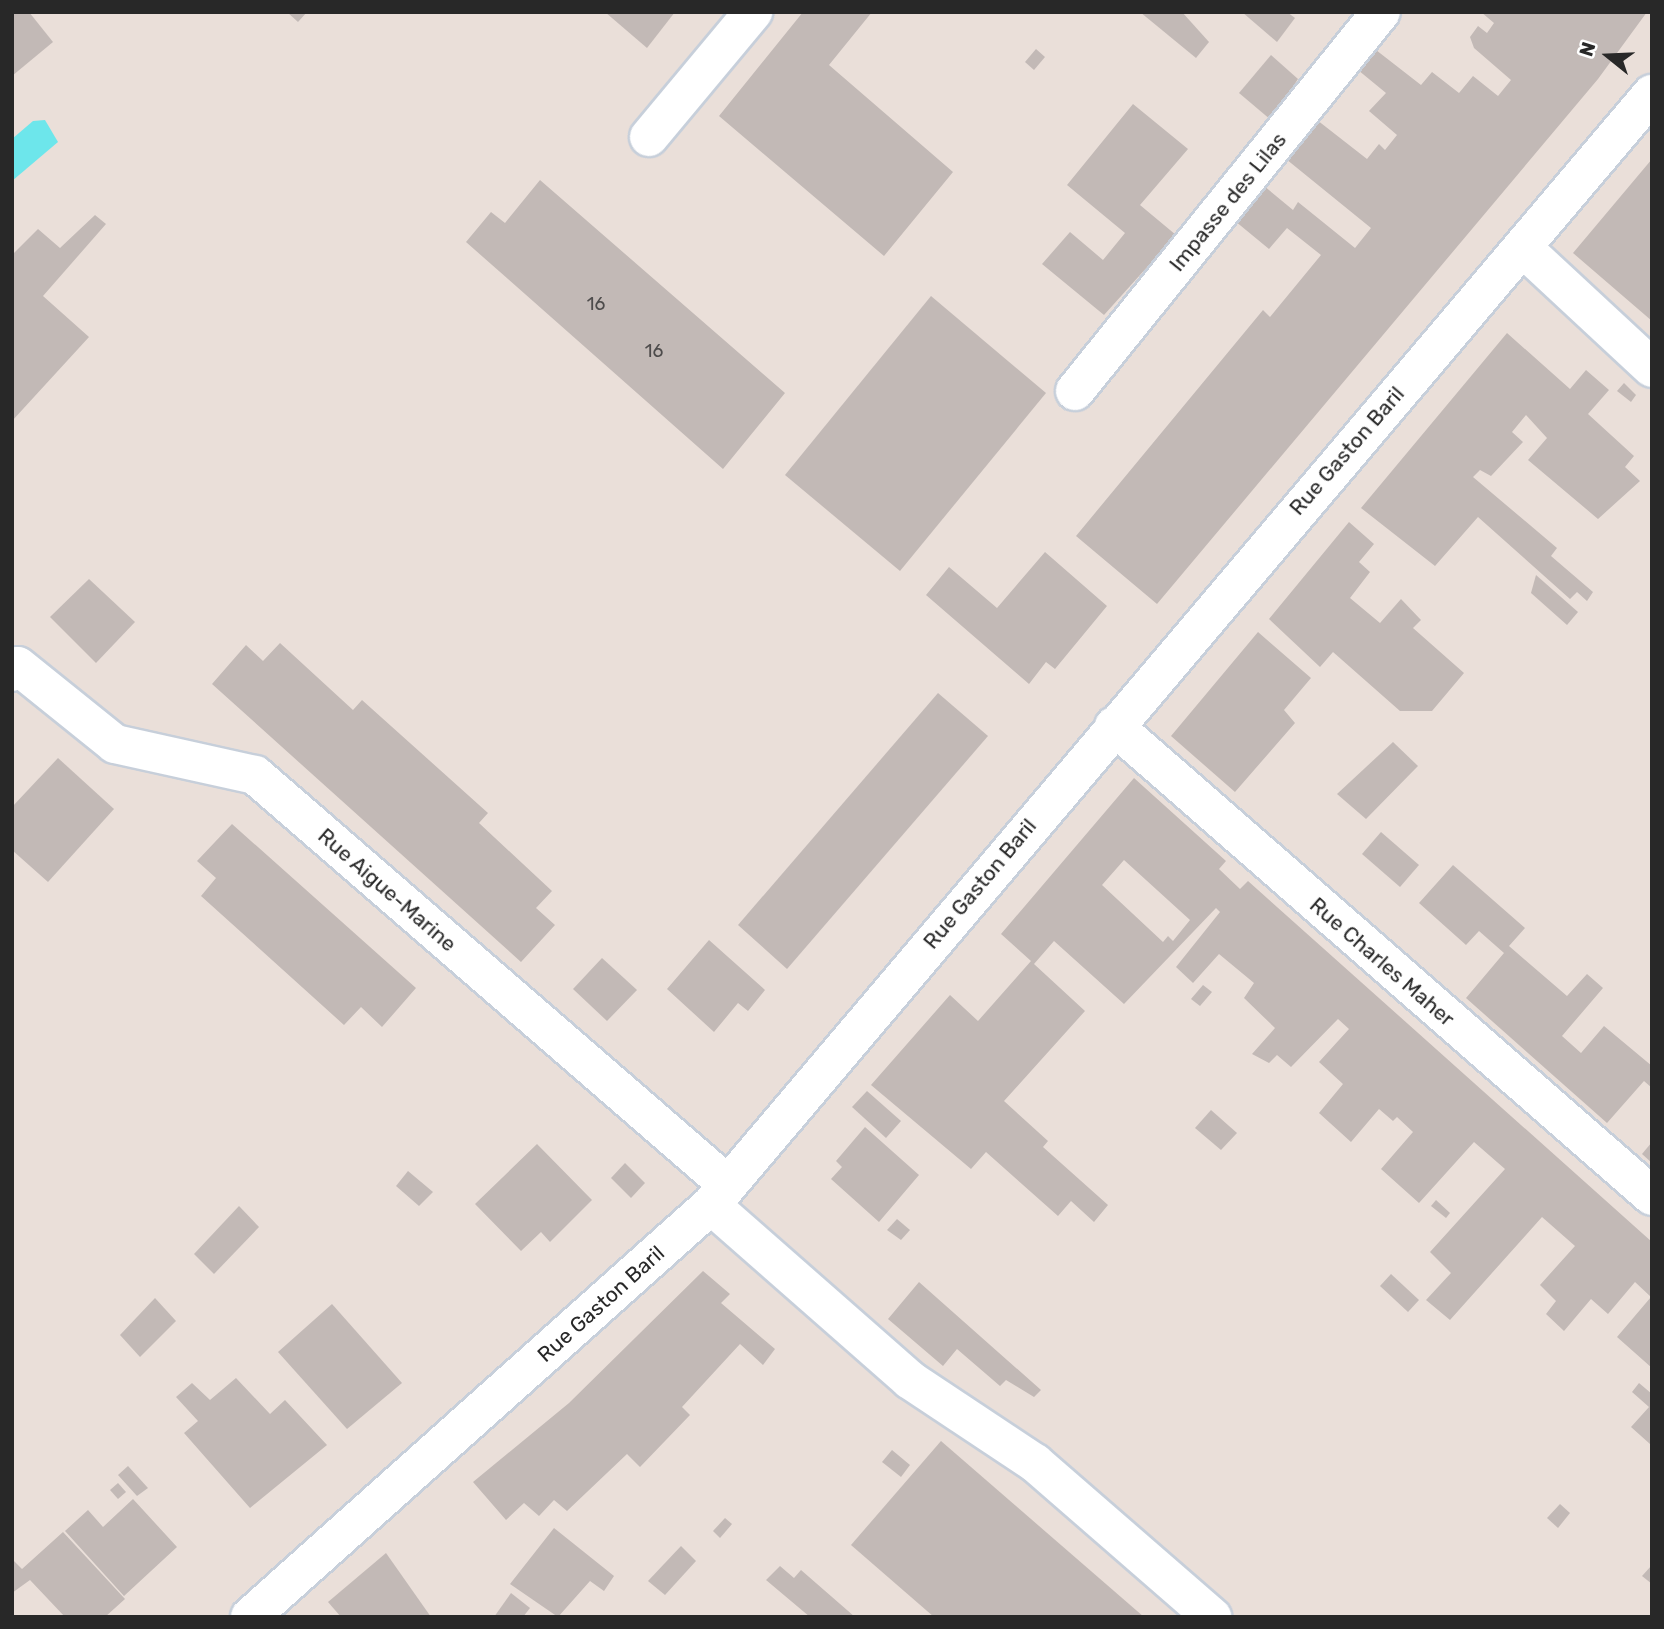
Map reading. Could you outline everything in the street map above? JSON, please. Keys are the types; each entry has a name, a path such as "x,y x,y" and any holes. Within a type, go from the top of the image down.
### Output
{"street":[{"path":"649,137 752,12"},
{"name":"Impasse des Lilas","path":"1075,391 1381,12"},
{"name":"Rue Gaston Baril","path":"250,1617 720,1195 1114,726 1652,94"},
{"path":"1523,248 1652,368"},
{"name":"Rue Aigue-Marine","path":"12,672 18,666 115,744 255,775 720,1195"},
{"name":"Rue Charles Maher","path":"1114,726 1652,1196"},
{"path":"720,1195 910,1380 1035,1463 1212,1617"}],"water":[{"path":"45,120 58,142 12,181 12,139 33,121"}],"building":[{"path":"12,12 29,12 53,42 12,76"},
{"path":"287,12 307,12 298,22"},
{"path":"605,12 675,12 647,48"},
{"path":"803,12 872,12 829,65 953,172 884,256 719,116"},
{"path":"1140,12 1182,12 1209,42 1196,58"},
{"path":"1242,12 1287,12 1295,18 1277,42"},
{"path":"1481,12 1647,12 1598,79 1157,604 1076,536 1263,310 1270,317 1321,255 1287,228 1269,249 1235,221 1264,186 1293,210 1298,202 1355,248 1371,228 1286,159 1317,120 1367,159 1379,144 1385,150 1397,135 1369,111 1386,93 1358,70 1376,50 1421,85 1432,72 1459,93 1473,76 1498,96 1511,80 1474,48 1470,37 1478,26 1487,33 1494,23"},
{"path":"1036,49 1045,57 1034,70 1025,62"},
{"path":"1271,55 1298,79 1271,120 1239,93"},
{"path":"1133,104 1188,149 1140,205 1176,235 1104,315 1042,264 1070,232 1103,260 1125,233 1067,185"},
{"path":"1652,159 1651,282 1652,321 1573,253"},
{"path":"540,180 785,393 723,469 466,242 491,212 505,223"},
{"path":"95,215 106,224 43,296 89,337 12,421 12,255 38,229 60,248"},
{"path":"931,296 1046,393 900,571 785,475"},
{"path":"1507,333 1570,389 1586,370 1609,390 1588,414 1634,456 1625,467 1640,481 1598,519 1528,460 1547,438 1526,415 1512,432 1523,442 1491,476 1480,470 1473,477 1557,548 1551,556 1593,592 1587,601 1577,592 1570,599 1478,517 1435,566 1361,508"},
{"path":"1624,383 1636,395 1631,402 1617,391"},
{"path":"1349,522 1374,544 1359,562 1370,572 1350,598 1380,623 1401,599 1421,620 1413,628 1464,673 1432,711 1400,711 1333,652 1320,667 1269,619"},
{"path":"1045,552 1107,606 1055,669 1046,662 1029,684 926,595 949,567 997,608"},
{"path":"1536,575 1578,612 1567,625 1531,593"},
{"path":"89,579 135,622 96,663 50,617"},
{"path":"1258,632 1311,678 1284,710 1295,723 1235,792 1171,736"},
{"path":"280,643 353,710 362,700 488,813 479,823 552,891 536,908 555,925 521,962 212,684 246,645 263,661"},
{"path":"938,693 988,736 787,969 738,925"},
{"path":"1393,742 1418,766 1366,819 1337,794"},
{"path":"58,758 114,809 48,882 12,850 12,807"},
{"path":"1134,778 1226,861 1219,869 1240,889 1248,881 1652,1242 1652,1368 1617,1337 1651,1297 1635,1282 1608,1314 1591,1299 1564,1331 1546,1314 1556,1301 1540,1285 1575,1246 1542,1217 1450,1320 1426,1300 1451,1273 1430,1252 1505,1169 1474,1142 1419,1203 1381,1169 1413,1132 1397,1117 1393,1121 1379,1109 1351,1142 1319,1113 1343,1084 1319,1062 1349,1029 1338,1019 1291,1067 1277,1055 1269,1063 1252,1054 1275,1028 1244,998 1254,983 1219,954 1193,983 1176,967 1220,912 1216,908 1124,1004 1054,941 1034,964 1085,1011 1004,1101 1048,1141 1043,1147 1108,1205 1094,1222 1071,1201 1058,1216 986,1152 971,1169 871,1085 950,995 978,1021 1031,961 1001,934","holes":["1124,860 1190,920 1173,941 1168,936 1163,942 1102,885"]},
{"path":"232,824 416,988 382,1027 361,1007 344,1025 201,896 216,878 197,861"},
{"path":"1381,832 1419,865 1400,887 1362,854"},
{"path":"1453,865 1525,928 1509,946 1567,996 1587,974 1603,988 1562,1036 1581,1053 1604,1026 1652,1066 1652,1088 1644,1081 1607,1123 1466,998 1504,953 1479,931 1466,945 1419,903"},
{"path":"709,940 765,990 748,1011 738,1003 714,1032 667,989"},
{"path":"602,958 637,990 607,1021 573,989"},
{"path":"1203,985 1212,992 1200,1006 1191,999"},
{"path":"867,1091 901,1121 886,1138 852,1107"},
{"path":"1211,1110 1237,1133 1221,1150 1195,1128"},
{"path":"865,1127 919,1175 879,1222 831,1179 842,1167 836,1161"},
{"path":"1652,1142 1652,1163 1642,1154"},
{"path":"537,1144 592,1200 550,1242 541,1232 521,1251 475,1204"},
{"path":"625,1163 645,1183 631,1198 611,1178"},
{"path":"408,1171 433,1192 419,1206 396,1186"},
{"path":"1436,1200 1450,1213 1446,1218 1431,1206"},
{"path":"239,1206 259,1227 214,1274 194,1254"},
{"path":"897,1219 910,1230 901,1240 887,1230"},
{"path":"703,1271 730,1294 721,1303 775,1349 763,1365 740,1344 682,1407 690,1415 640,1467 627,1454 567,1511 554,1500 539,1516 524,1503 506,1520 473,1482 569,1403"},
{"path":"1391,1274 1419,1300 1408,1312 1380,1286"},
{"path":"919,1282 1041,1390 1034,1397 1006,1380 1000,1386 957,1349 943,1366 888,1319"},
{"path":"155,1298 176,1321 140,1357 120,1335"},
{"path":"332,1304 402,1383 347,1429 278,1352"},
{"path":"236,1378 270,1414 285,1400 327,1445 250,1508 184,1433 198,1421 176,1397 192,1383 210,1400"},
{"path":"1639,1383 1652,1394 1650,1444 1631,1427 1649,1407 1632,1392"},
{"path":"941,1441 1144,1617 934,1617 851,1545"},
{"path":"892,1450 910,1465 901,1477 882,1462"},
{"path":"128,1466 148,1488 137,1496 118,1475"},
{"path":"118,1483 126,1492 118,1499 110,1490"},
{"path":"133,1499 177,1547 124,1596 65,1531 88,1510 103,1527"},
{"path":"1560,1504 1570,1513 1558,1528 1547,1518"},
{"path":"725,1518 732,1524 720,1538 713,1531"},
{"path":"554,1528 614,1576 604,1591 590,1581 558,1617 510,1584"},
{"path":"63,1532 125,1599 105,1617 65,1617 30,1580 12,1593 12,1559 22,1569"},
{"path":"681,1546 696,1561 665,1595 648,1581"},
{"path":"386,1553 431,1617 341,1617 328,1602"},
{"path":"1652,1565 1652,1584 1642,1576"},
{"path":"780,1566 794,1578 801,1570 855,1617 810,1617 766,1580"},
{"path":"511,1593 530,1608 523,1617 494,1617"}]}
